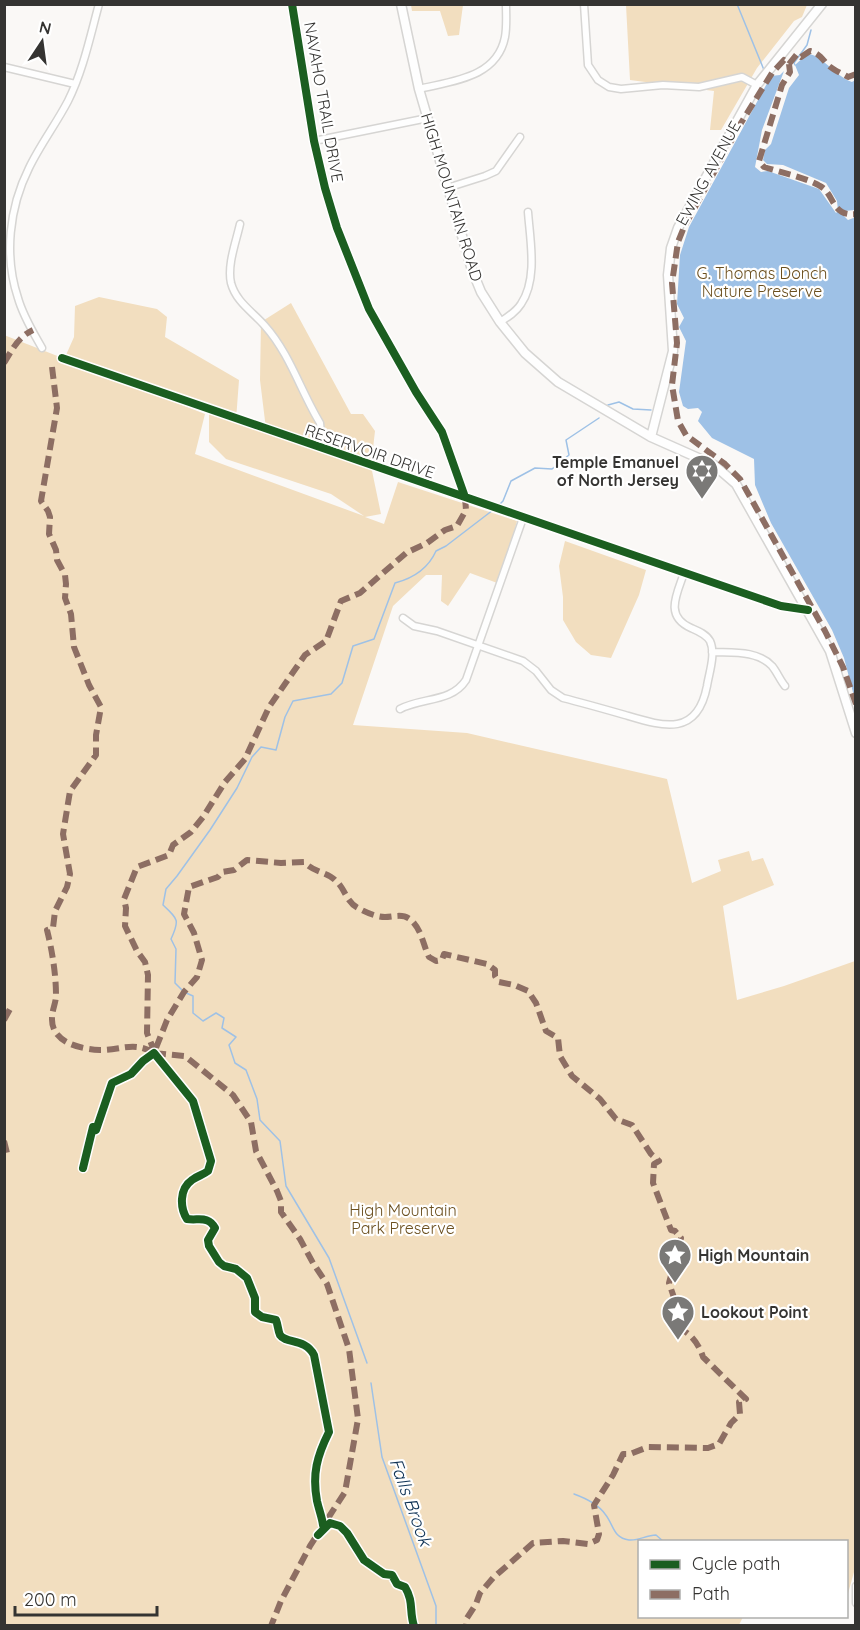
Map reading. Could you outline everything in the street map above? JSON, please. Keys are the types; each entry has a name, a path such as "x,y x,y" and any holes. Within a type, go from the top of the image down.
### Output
{"main road":[{"name":"HIGH MOUNTAIN ROAD","path":"401,4 419,88 447,188 476,280 487,303 525,353 558,382 651,437 706,461 730,478 741,492 808,610 834,662 855,733"},
{"name":"EWING AVENUE","path":"651,437 673,351 668,275 674,238 682,218 757,85 822,4"}],"street":[{"path":"42,348 18,298 8,261 12,225 21,185 60,116 75,84 99,4"},
{"name":"NAVAHO TRAIL DRIVE","path":"292,4 314,141 331,208 364,299 416,392 442,432 465,497"},
{"path":"419,88 470,77 490,65 504,43 507,28 506,4"},
{"path":"584,4 588,65 598,80 609,87 621,89 657,85 699,87 742,77 757,85"},
{"path":"4,67 75,84"},
{"path":"314,141 428,118"},
{"path":"447,188 496,171 520,137"},
{"path":"500,322 517,309 528,289 531,270 528,212"},
{"path":"240,224 231,265 231,284 241,302 266,326 279,345 320,423 321,433 318,447"},
{"name":"RESERVOIR DRIVE","path":"62,358 781,606 808,610"},
{"path":"400,709 411,703 442,697 456,691 468,676 523,518"},
{"path":"403,618 414,626 437,631 528,663 551,690 562,698 666,726 677,725 686,721 701,707 705,697 712,652 707,637 682,623 675,613 674,604 684,573"},
{"path":"712,652 750,654 760,657 772,666 785,686"},
{"path":"855,1586 855,1603"}],"green space":[{"path":"411,5 463,5 459,35 448,36 440,11 412,11"},
{"path":"626,5 807,5 802,17 794,21 757,68 721,130 710,130 714,91 630,80"},
{"name":"High Mountain Park Preserve","path":"99,297 157,309 167,317 165,337 239,380 236,420 266,429 260,380 261,322 291,303 351,414 363,414 375,431 371,466 381,514 365,517 384,524 398,482 517,521 500,584 470,573 448,606 441,601 442,575 426,575 393,606 353,725 467,733 667,779 692,883 721,871 718,860 749,851 752,861 763,858 774,885 723,906 737,1000 855,961 856,1565 848,1593 848,1540 638,1540 638,1618 742,1618 739,1625 5,1625 4,335 205,414 195,454 364,516 331,494 226,459 209,442 209,410 66,355 74,337 75,306"},
{"path":"565,541 646,570 639,595 611,658 591,655 576,642 563,620 559,566"}],"water":[{"name":"G. Thomas Donch Nature Preserve","path":"807,54 817,57 846,79 852,82 855,80 855,210 844,211 843,215 848,220 856,217 855,700 844,658 832,630 771,523 755,485 754,459 712,438 698,421 702,412 698,408 688,409 683,406 679,392 686,341 679,327 684,318 677,304 680,255 689,227 771,76 780,75 784,71 762,130 755,167 761,172 768,171 819,189 836,213 838,211 837,201 826,183 783,165 767,164 763,160 765,150 771,144 789,88 799,75 795,65"}],"waterway":[{"path":"737,4 764,70"},
{"path":"795,65 794,63 807,45 811,30"},
{"path":"608,405 619,402 633,409 651,410"},
{"path":"499,505 511,481 535,468 552,469 569,455 566,440 599,418"},
{"path":"367,1363 329,1258 286,1186 280,1141 260,1120 257,1099 246,1070 235,1063 229,1045 236,1037 222,1028 224,1018 216,1013 203,1021 193,1013 193,996 184,992 175,983 176,949 171,939 176,928 176,920 163,905 166,889 210,830 237,788 252,757 261,747 276,750 285,717 293,701 331,694 342,683 353,646 374,639 395,583 420,572 436,551 493,510"},
{"name":"Falls Brook","path":"371,1383 382,1457 436,1606 436,1626"},
{"path":"574,1494 599,1507 620,1537 633,1540 656,1535 662,1540"}],"marked path":[{"path":"856,74 848,77 810,51 801,57 797,54 789,64 784,60 772,73 741,123 684,227 678,242 672,283 677,343 672,385 678,421 686,435 725,464 740,479 825,631 843,667 856,704"},
{"path":"789,64 790,72 782,85 759,161 764,167 815,183 825,190 838,209 848,214 856,214"},
{"path":"4,363 19,340 33,330"},
{"path":"52,367 57,408 41,501 50,517 49,534 56,550 57,560 65,575 65,598 71,614 74,647 89,685 101,707 96,735 96,755 70,791 63,834 70,874 67,887 55,911 53,928 47,930 55,979 56,998 52,1018 56,1033 68,1043 84,1048 100,1050 140,1047 154,1053 167,1020 184,992 197,977 202,960 194,933 184,914 189,887 218,877 222,872 234,870 247,860 281,863 304,862 335,880 351,902 361,910 378,916 402,916 411,920 420,933 429,957 436,961 442,960 444,954 487,964 495,970 495,976 499,982 528,991 536,1003 546,1031 558,1038 560,1056 572,1076 600,1099 616,1119 632,1125 651,1154 659,1161 654,1164 653,1183 671,1230 681,1238 669,1283 684,1331 696,1342 703,1357 746,1399 739,1402 740,1414 731,1423 719,1444 708,1448 648,1447 630,1454 623,1454 594,1505 599,1534 597,1540 588,1544 563,1541 533,1543 493,1578 480,1593 467,1618 466,1626"},
{"path":"155,1053 147,1033 148,975 145,962 125,926 124,899 137,867 169,855 173,845 191,832 203,817 225,782 245,759 269,707 305,655 326,641 341,601 360,593 406,553 427,543 445,530 457,526 466,510 465,497"},
{"path":"4,1020 10,1009"},
{"path":"154,1053 185,1056 233,1095 251,1122 256,1151 277,1191 281,1201 281,1212 327,1284 349,1349 358,1419 345,1492 310,1546 281,1601 271,1626"},
{"path":"4,1141 7,1153 4,1154"}],"cycle path":[{"path":"292,4 314,141 337,228 369,309 416,392 442,432 465,497"},
{"path":"62,358 781,606 808,610"},
{"path":"83,1168 93,1127 96,1130 112,1083 131,1074 154,1053 193,1101 211,1161 208,1171 192,1180 185,1188 182,1204 187,1219 206,1220 212,1224 215,1228 208,1240 209,1246 219,1262 236,1269 247,1278 255,1298 255,1312 262,1317 276,1320 279,1333 283,1338 306,1346 314,1355 329,1432 321,1449 315,1474 317,1501 323,1525"},
{"path":"318,1535 330,1523 340,1526 364,1560 384,1574 392,1575 397,1584 405,1587 410,1597 414,1626"}],"place":[{"name":"Temple Emanuel of North Jersey","path":"702,500"},
{"name":"High Mountain","path":"675,1284"},
{"name":"Lookout Point","path":"678,1341"}]}
